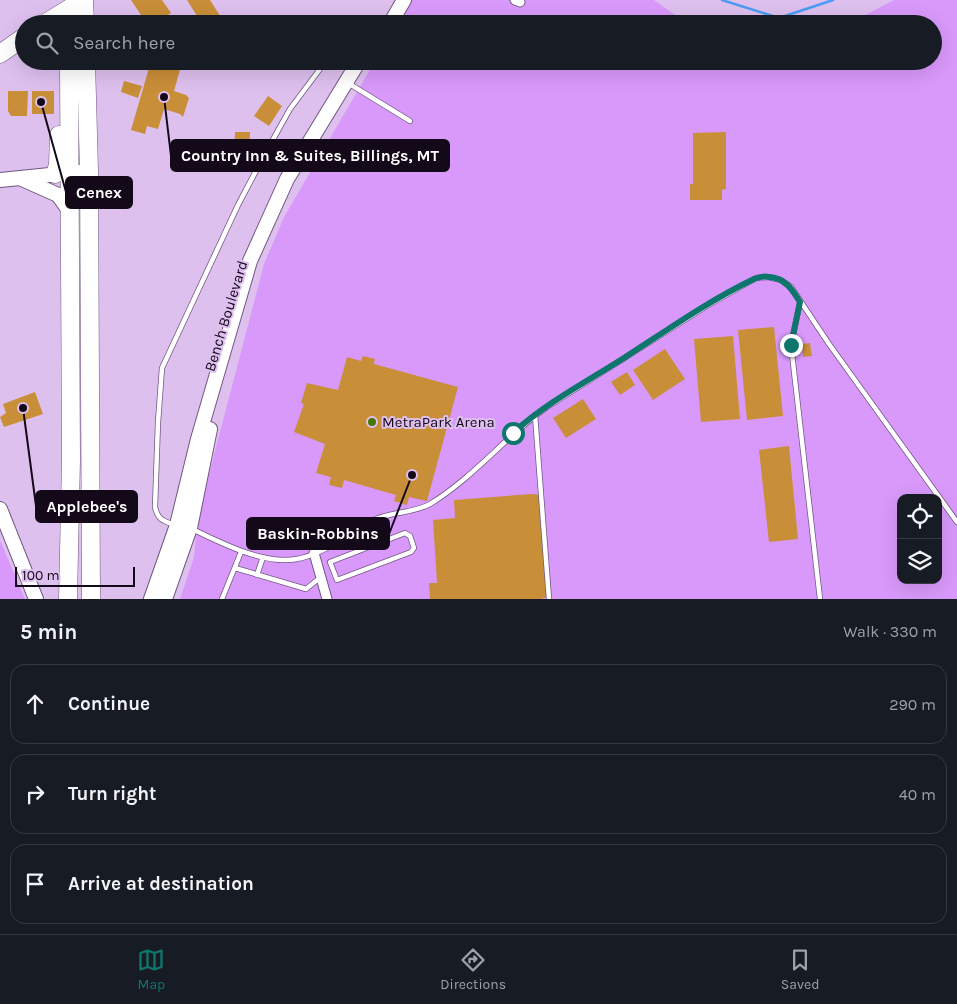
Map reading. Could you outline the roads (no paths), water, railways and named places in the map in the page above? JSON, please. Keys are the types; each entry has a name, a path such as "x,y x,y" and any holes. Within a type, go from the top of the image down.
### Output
{"highway":[{"path":"62,15 76,8"},
{"path":"0,54 15,44"},
{"path":"68,599 71,460 70,212 62,173 69,99 69,70"},
{"path":"86,70 89,171 90,599"}],"main road":[{"path":"385,15 394,0"},
{"path":"395,15 404,0"},
{"path":"350,84 355,70"},
{"path":"165,599 184,527 198,439 250,261 284,186 361,70"},
{"path":"0,180 89,171"},
{"path":"22,179 58,195 70,212"},
{"path":"0,509 36,599"},
{"path":"151,599 184,527"}],"street":[{"path":"314,553 327,599"}],"lane":[{"path":"319,70 290,109 266,152 238,206 162,368 155,506 157,516 161,520 184,527 241,552 263,557 296,559 314,553 388,514 428,505 448,492 535,415 705,307 756,278 768,277 780,280 791,286 800,302 957,522"},
{"path":"350,84 410,121"},
{"path":"800,302 791,345 820,599"},
{"path":"535,415 549,599"},
{"path":"360,528 369,547"},
{"path":"405,533 410,536 414,548 411,552 336,580 330,562 369,547 405,533"},
{"path":"222,599 241,552"},
{"path":"257,574 263,557"},
{"path":"235,568 306,589 322,577"}],"waterway":[{"path":"722,0 770,15"},
{"path":"788,15 833,0"}],"place":[{"name":"Country Inn & Suites, Billings, MT","path":"164,97"},
{"name":"Cenex","path":"41,102"},
{"name":"Applebee's","path":"23,408"},
{"name":"MetraPark Arena","path":"372,422"},
{"name":"Baskin-Robbins","path":"412,475"}]}
